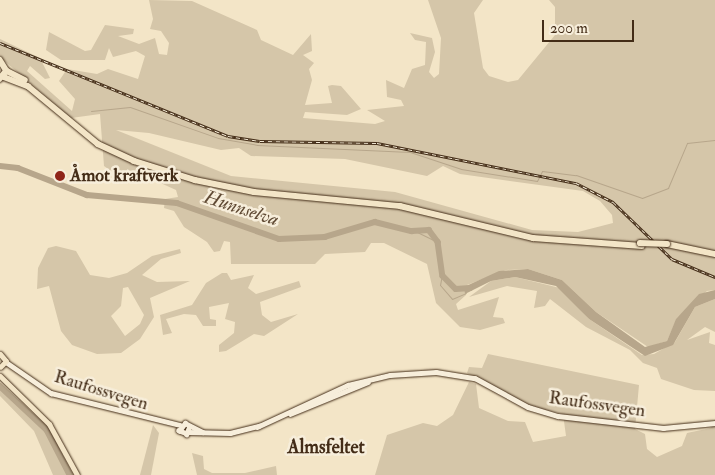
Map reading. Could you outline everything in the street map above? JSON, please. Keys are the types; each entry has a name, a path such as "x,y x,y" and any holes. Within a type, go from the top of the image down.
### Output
{"highway":[{"path":"0,60 3,76 28,86 81,132 134,161 220,187 400,206 533,238 668,246 715,255"}],"main road":[{"path":"0,354 3,365 1,376 49,424 77,475"},
{"name":"Raufossvegen","path":"3,365 16,369 51,393 166,424 180,425 204,432 230,433 257,427 394,375 465,375 528,407 558,416 663,428 715,423"},
{"name":"Raufossvegen","path":"166,424 179,431 190,429"},
{"path":"179,431 180,425"}],"shaded area":[{"path":"149,0 192,1 257,30 261,40 293,55 311,34 312,51 303,55 314,63 309,69 312,80 305,105 332,103 328,86 332,85 341,86 361,109 347,115 305,112 303,118 375,124 385,121 367,110 404,106 401,100 387,97 386,80 404,88 412,69 425,65 426,42 415,40 410,33 432,38 435,52 429,72 434,78 439,74 441,38 428,0 483,0 474,13 483,68 489,76 508,82 518,80 555,35 555,7 549,0 715,0 715,290 707,291 677,318 667,341 648,347 596,312 562,280 528,269 506,270 467,285 466,295 456,304 458,310 499,297 493,317 503,318 505,323 480,330 460,327 436,303 427,264 384,243 371,243 365,252 325,254 315,264 231,264 230,242 224,241 220,251 214,252 207,242 184,227 174,211 164,208 165,199 178,197 176,190 145,176 124,180 104,166 100,114 71,118 0,57 0,39 40,58 50,78 45,79 30,66 27,71 72,111 75,99 59,81 67,69 97,74 108,69 138,79 145,56 136,51 113,57 109,48 105,60 61,60 46,50 49,32 85,51 91,50 105,25 134,29 133,34 118,36 139,44 155,38 159,54 167,55 169,43 161,31 150,29 153,19","holes":["116,130 149,133 221,150 239,148 251,156 345,159 427,176 443,166 460,174 583,191 600,201 612,215 613,223 578,232 532,230 395,192 231,176"]},
{"path":"56,246 76,251 90,275 109,278 127,273 152,256 180,249 181,253 161,259 142,275 157,282 190,281 150,298 154,317 140,339 121,353 97,354 72,345 61,331 49,286 37,289 38,268 48,248","holes":["128,287 144,315 140,324 125,336 111,316 121,306 123,288"]},
{"path":"528,269 562,280 596,312 645,347 667,341 676,319 699,294 715,290 715,299 695,307 673,345 645,356 589,319 556,286 515,277 491,281 465,294 464,287 499,271"},
{"path":"222,273 227,273 231,280 254,275 248,288 256,294 299,281 301,287 260,302 262,315 271,322 298,314 264,336 254,334 226,351 219,352 219,345 234,333 235,322 225,319 229,303 209,307 210,319 216,320 216,326 203,326 196,315 184,314 166,319 172,333 163,335 160,315 192,305 206,283"},
{"path":"515,277 560,288 589,319 642,355 654,354 675,342 695,307 715,299 715,332 705,327 687,340 710,332 709,343 715,345 715,391 694,390 661,379 657,368 643,363 630,350 586,327 550,299 545,306 534,308 537,291 507,286 469,297 491,281"},
{"path":"488,354 639,385 635,429 645,434 647,449 657,457 682,446 687,433 711,428 715,419 715,475 375,475 387,435 423,423 437,426 453,415 469,382 476,384 479,408 508,421 525,422 533,442 566,436 563,414 532,407 467,373 469,367 482,368"},
{"path":"0,387 25,412 43,421 74,475 53,475 34,431 0,396"},
{"path":"153,425 159,433 151,475 140,475"},
{"path":"192,453 203,456 204,469 212,473 245,473 276,466 277,475 197,475"}],"waterway":[{"path":"91,111 130,107 218,138 257,145 410,152 461,169 537,181 542,171 576,175 642,198 668,188 687,143 715,140"},
{"name":"Hunnselva","path":"0,166 18,168 87,195 177,203 279,239 325,237 375,222 412,231 429,230 438,242 443,276 456,289 470,288"},
{"path":"415,231 438,242"},
{"name":"Hunnselva","path":"442,274 440,285 452,299 466,293"},
{"path":"0,386 47,430 70,475"}],"railway":[{"path":"0,43 228,136 260,141 377,143 576,183 613,202 672,259 715,277"}],"place":[{"name":"Åmot kraftverk","path":"60,176"}],"district":[{"name":"Almsfeltet","path":"326,448"}]}
